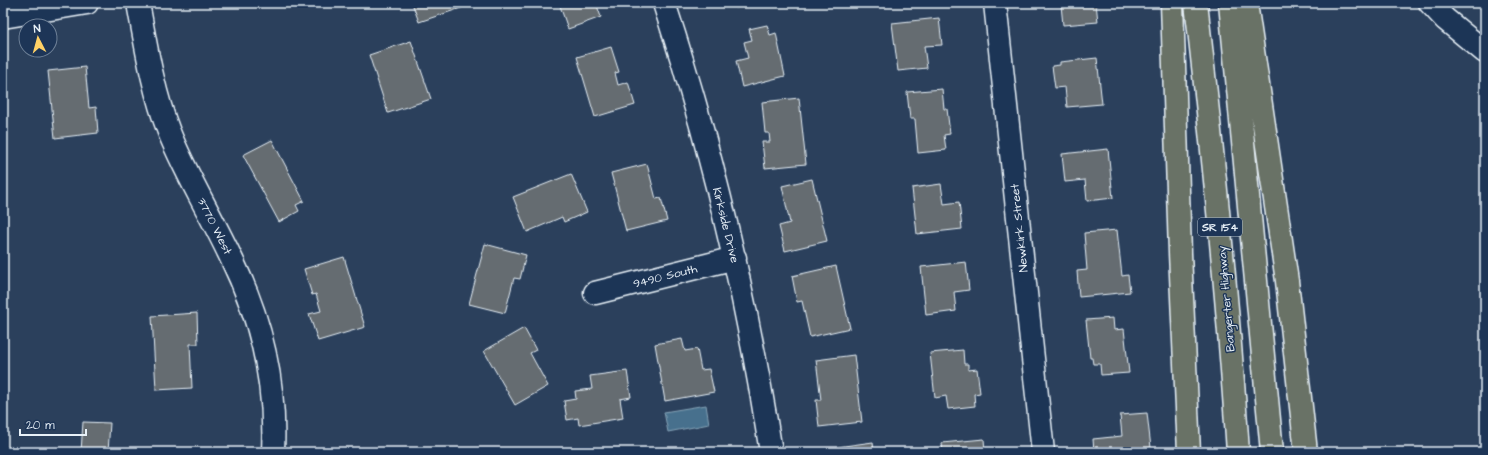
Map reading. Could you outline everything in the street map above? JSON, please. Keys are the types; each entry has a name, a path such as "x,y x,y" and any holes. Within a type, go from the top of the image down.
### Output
{"highway":[{"path":"1172,3 1180,253 1189,452"},
{"name":"Bangerter Highway","path":"1196,3 1223,262 1238,452"},
{"name":"SR 154","path":"1230,3 1272,452"},
{"path":"1246,3 1287,280 1306,452"}],"street":[{"path":"3,17 87,3"},
{"name":"3770 West","path":"138,3 156,89 169,132 188,174 233,262 250,302 264,345 272,389 274,433 273,452"},
{"name":"Kirkside Drive","path":"664,3 700,123 735,258 761,390 770,452"},
{"name":"Newkirk Street","path":"995,3 1043,452"},
{"path":"1430,3 1446,19 1485,52"},
{"name":"9490 South","path":"596,294 735,258"}],"water":[{"path":"706,405 709,424 668,432 664,412"}],"building":[{"path":"412,3 476,3 419,22"},
{"path":"559,3 596,3 601,17 568,29"},
{"path":"735,3 752,3 736,8"},
{"path":"1047,3 1096,3 1098,22 1063,25 1061,5 1047,6"},
{"path":"939,18 942,45 924,46 927,68 898,71 892,23"},
{"path":"767,25 770,35 776,33 785,76 742,87 736,61 748,58 744,42 752,40 749,29"},
{"path":"411,41 431,99 388,113 369,55"},
{"path":"611,47 619,72 615,73 618,85 628,82 635,105 595,117 577,57"},
{"path":"1097,58 1102,104 1067,107 1065,87 1055,88 1052,66 1060,65 1060,62"},
{"path":"85,67 89,108 96,107 98,133 55,138 48,71"},
{"path":"942,89 944,109 947,109 950,134 944,135 946,150 918,153 915,119 910,119 907,92"},
{"path":"799,98 806,164 765,168 762,142 770,142 769,133 765,133 762,102"},
{"path":"272,140 304,201 296,205 299,211 279,222 243,155"},
{"path":"1108,149 1113,198 1087,201 1085,180 1065,182 1062,154"},
{"path":"647,164 656,199 661,198 667,221 626,231 611,173"},
{"path":"571,174 587,212 564,222 562,217 527,232 513,197"},
{"path":"812,179 827,241 785,251 779,226 790,223 782,186"},
{"path":"941,184 944,204 959,202 962,229 917,234 912,188"},
{"path":"1117,230 1122,276 1128,275 1130,292 1079,297 1077,271 1087,270 1084,233"},
{"path":"485,244 526,255 520,279 514,278 505,313 469,304"},
{"path":"344,257 365,327 318,341 309,314 321,311 316,294 312,295 304,269"},
{"path":"966,262 969,290 954,292 956,311 926,315 921,267"},
{"path":"836,266 850,328 810,337 802,301 797,302 792,276"},
{"path":"197,313 198,344 190,344 192,388 156,390 152,316"},
{"path":"1113,318 1114,330 1124,329 1129,373 1101,375 1100,364 1093,364 1092,358 1090,358 1086,320"},
{"path":"524,328 536,350 530,353 548,386 515,405 484,351"},
{"path":"682,339 685,351 697,349 701,370 709,369 714,392 665,401 655,344"},
{"path":"963,350 964,364 968,364 968,370 977,369 980,393 974,394 975,406 948,409 946,396 935,398 930,353"},
{"path":"854,355 862,422 819,427 816,400 821,400 816,360"},
{"path":"627,371 631,397 620,399 623,418 579,425 578,418 567,420 564,401 576,399 575,391 592,389 590,376"},
{"path":"1147,413 1151,448 1142,449 1142,452 1094,452 1093,439 1122,436 1120,415"},
{"path":"83,422 110,423 108,452 81,452"},
{"path":"984,439 985,452 943,452 942,443"},
{"path":"873,442 874,452 838,452 837,447"}]}
